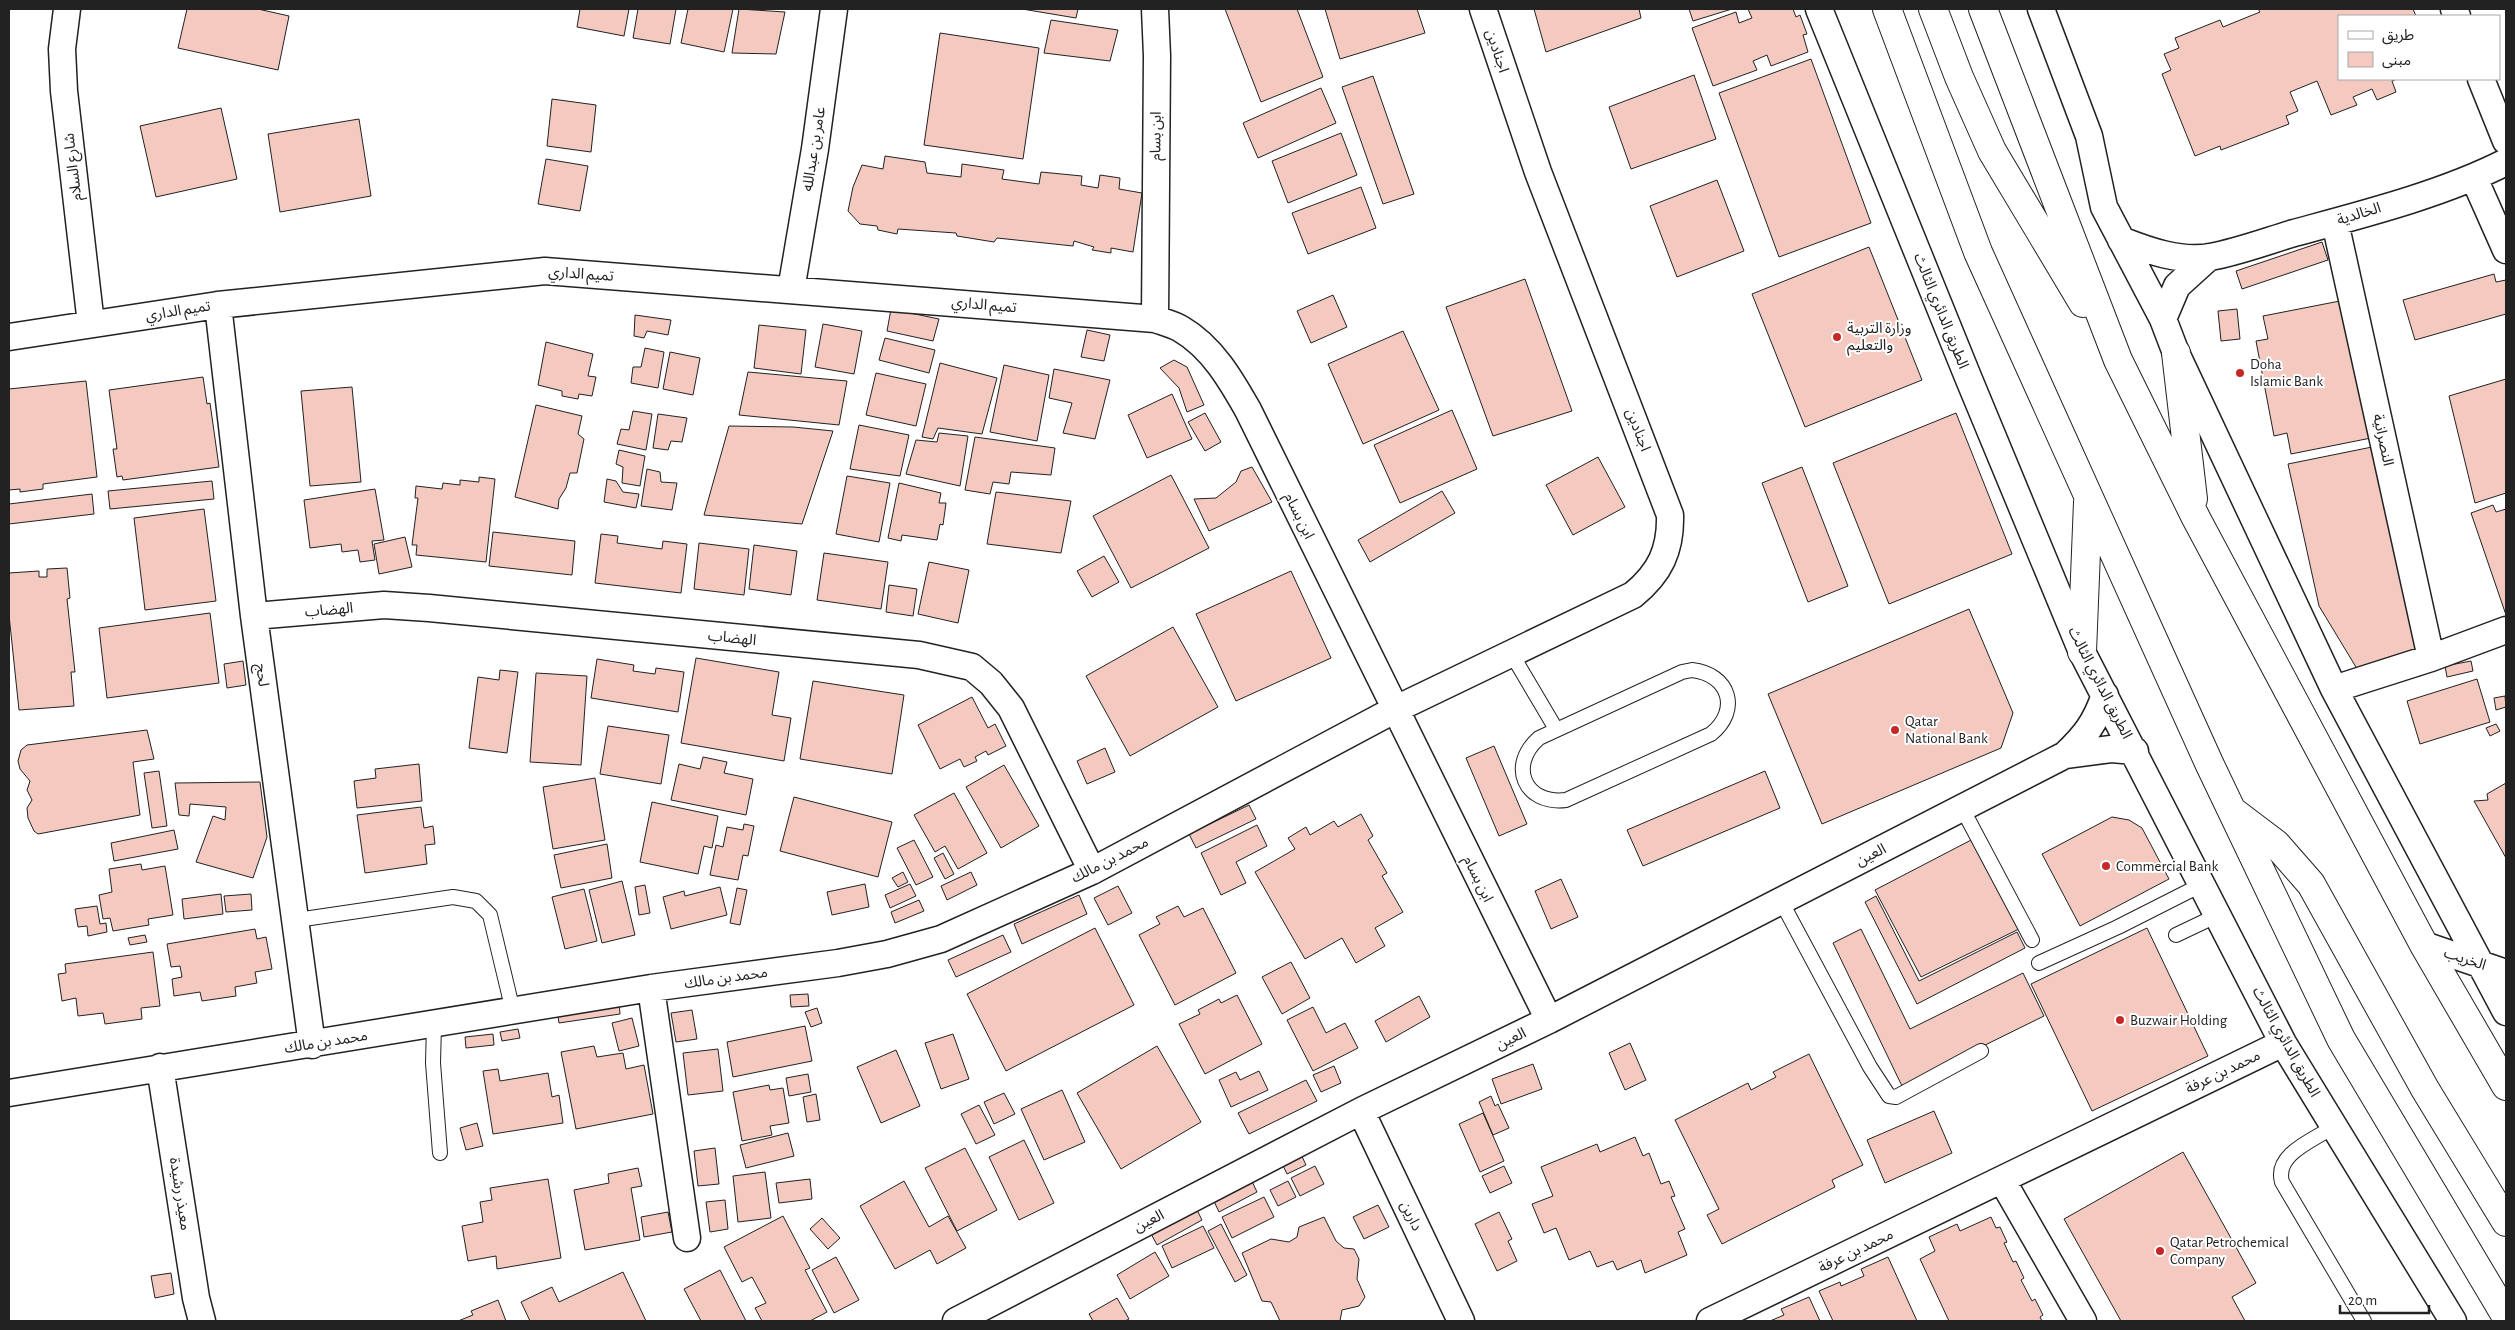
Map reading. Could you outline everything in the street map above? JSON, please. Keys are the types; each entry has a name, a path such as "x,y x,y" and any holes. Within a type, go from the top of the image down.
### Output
{"highway":[{"path":"1887,9 1978,252 2209,763 2341,1039 2506,1316"},
{"path":"1934,9 1959,78 1992,150 2016,194 2118,360 2196,518 2424,946 2506,1086"},
{"path":"1985,12 2118,360"},
{"path":"2176,353 2196,518"},
{"path":"2082,652 2088,498"},
{"path":"2234,812 2276,844 2311,884 2425,1089 2506,1222"}],"street":[{"name":"شارع السلام","path":"67,9 62,49 64,91 91,324"},
{"name":"عامر بن عبدالله","path":"791,290 815,150 834,9"},
{"name":"ابن بسام","path":"1155,9 1157,56 1155,319 1181,329 1203,347 1226,372 1252,419 1548,1020"},
{"name":"اجنادين","path":"1394,710 1633,595 1647,584 1659,569 1667,552 1670,534 1670,515 1542,181 1483,9"},
{"name":"الطريق الدائري الثالث","path":"1819,9 1968,378 2082,652 2135,751 2283,1043 2453,1321"},
{"path":"2041,9 2089,136 2104,207 2163,319 2176,353 2334,689 2506,1012"},
{"path":"2481,80 2506,140"},
{"name":"الخالدية","path":"2121,240 2149,251 2173,256 2209,257 2335,222 2474,178 2506,162"},
{"path":"2474,178 2506,250"},
{"name":"النصرانية","path":"2335,222 2431,658"},
{"name":"الخالدية","path":"2163,319 2177,286 2209,257"},
{"name":"تميم الداري","path":"9,337 218,305 545,271 1155,319"},
{"name":"لحج","path":"218,305 254,616 297,920 312,1045"},
{"name":"الهضاب","path":"254,616 384,605 429,608 919,655 972,667 991,683 1011,708 1092,871"},
{"path":"2334,689 2431,658 2506,630"},
{"name":"العين","path":"956,1321 1361,1111 1548,1020 2064,755 2086,734 2097,717 2105,695"},
{"name":"محمد بن مالك","path":"9,1093 160,1067 312,1045 651,988 838,963 923,944 941,939 1092,871 1394,710"},
{"name":"العين","path":"2064,755 2111,749 2135,751"},
{"name":"الخريب","path":"2424,946 2506,973"},
{"path":"651,988 687,1238"},
{"name":"محمد بن عرفة","path":"1710,1321 2283,1043"},
{"name":"معيذر رشيدة","path":"160,1067 202,1321"},
{"name":"دارين","path":"1361,1111 1461,1321"},
{"path":"2002,1180 2083,1321"}],"lane":[{"path":"1511,653 1556,729"},
{"path":"1692,670 1711,675 1725,690 1728,700 1724,720 1711,734 1566,800 1554,802 1532,792 1525,781 1522,769 1524,757 1530,746 1539,738 1556,729 1682,672 1692,670"},
{"path":"1962,808 2032,940"},
{"path":"2039,963 2118,927 2203,884"},
{"path":"297,920 453,897 476,900 490,916 513,1011"},
{"path":"1781,901 1870,1067 1889,1096 1896,1097 1982,1052"},
{"path":"2176,934 2218,915"},
{"path":"434,1024 433,1063 440,1153"},
{"path":"2333,1126 2288,1157 2280,1167 2280,1175 2282,1182 2364,1321"}],"building":[{"path":"187,9 258,9 289,16 278,70 178,48"},
{"path":"580,9 629,9 624,36 577,27"},
{"path":"638,9 676,9 670,44 633,38"},
{"path":"688,9 733,9 724,52 681,43"},
{"path":"739,9 785,12 776,54 732,53"},
{"path":"1022,9 1078,9 1076,18"},
{"path":"1225,9 1297,9 1323,77 1261,102"},
{"path":"1325,9 1417,9 1425,33 1340,59"},
{"path":"1534,9 1639,9 1641,18 1546,52"},
{"path":"1689,9 1732,9 1693,21"},
{"path":"1748,9 1793,9 1796,17 1800,15 1807,34 1803,35 1808,52 1771,66 1767,55 1753,61 1757,70 1713,86 1692,28 1736,12 1739,23 1752,18"},
{"path":"2258,9 2413,9 2416,15 2338,15 2338,80 2394,80 2392,81 2396,92 2377,100 2372,89 2353,97 2357,105 2331,115 2317,81 2290,92 2298,111 2286,116 2289,124 2221,150 2220,146 2195,156 2162,74 2171,70 2164,54 2179,48 2175,38 2220,20 2223,27 2260,12"},
{"path":"1051,20 1118,30 1110,61 1044,53"},
{"path":"940,33 1039,48 1023,159 924,145"},
{"path":"1811,59 1871,223 1779,257 1719,93"},
{"path":"1694,75 1716,139 1631,169 1609,107"},
{"path":"1373,76 1414,194 1383,204 1342,87"},
{"path":"1321,88 1336,123 1258,158 1243,123"},
{"path":"552,99 596,105 591,152 547,146"},
{"path":"221,108 237,179 156,197 140,126"},
{"path":"359,119 371,196 280,212 268,134"},
{"path":"1341,133 1357,175 1288,203 1272,161"},
{"path":"885,156 925,162 927,173 961,177 962,164 1004,170 1002,179 1039,184 1041,172 1082,176 1081,185 1098,188 1100,175 1120,178 1119,189 1142,193 1133,252 1111,248 1111,253 1092,250 1094,247 1074,241 1073,246 997,238 994,242 957,236 956,233 898,229 897,234 878,230 877,226 860,224 848,211 853,187 862,165 883,169"},
{"path":"546,159 588,166 580,211 538,204"},
{"path":"1717,180 1744,251 1677,277 1650,206"},
{"path":"1361,187 1376,228 1308,254 1292,213"},
{"path":"2322,242 2328,260 2242,289 2236,271"},
{"name":"وزارة التربية والتعليم","path":"1869,247 1922,380 1805,427 1752,294"},
{"path":"2494,274 2496,282 2506,280 2506,314 2415,340 2403,300"},
{"path":"1525,279 1572,411 1493,436 1446,307"},
{"path":"1333,295 1347,327 1311,343 1297,311"},
{"path":"2345,300 2371,438 2291,454 2287,433 2274,436 2256,341 2268,339 2263,316"},
{"path":"891,309 939,319 933,341 887,331"},
{"path":"2237,309 2240,339 2221,341 2218,311"},
{"path":"635,315 671,320 668,335 647,331 644,338 634,336"},
{"path":"823,324 862,331 854,374 815,367"},
{"path":"759,325 806,330 801,374 754,368"},
{"path":"1087,330 1110,335 1104,361 1081,357"},
{"path":"1403,331 1439,410 1363,444 1328,364"},
{"path":"885,338 935,350 929,373 879,360"},
{"path":"546,342 593,354 588,376 596,377 592,396 579,394 578,399 562,396 562,391 538,385"},
{"path":"645,348 664,352 658,388 631,383 633,367 641,367"},
{"path":"670,352 700,358 693,395 663,389"},
{"path":"1174,360 1187,367 1204,405 1187,412 1179,388 1160,368"},
{"path":"940,363 997,378 982,434 938,428 933,439 922,437"},
{"path":"1004,365 1049,375 1037,441 990,432"},
{"path":"1054,369 1110,380 1095,439 1063,433 1072,403 1049,398"},
{"path":"748,372 847,381 839,425 739,415"},
{"path":"876,373 926,384 916,426 866,415"},
{"path":"203,377 207,404 210,403 219,467 123,480 122,476 117,477 113,449 117,449 109,390"},
{"path":"2506,379 2506,493 2475,503 2449,396"},
{"path":"86,381 97,477 43,484 43,489 20,492 20,489 9,490 9,389"},
{"path":"352,387 361,482 310,486 301,391"},
{"path":"1172,394 1192,439 1147,458 1128,415"},
{"path":"536,405 582,416 578,434 584,439 577,473 570,473 566,488 559,499 558,509 515,497"},
{"path":"1452,410 1477,469 1400,503 1374,445"},
{"path":"633,411 652,414 646,450 617,444 621,429 629,430"},
{"path":"1205,413 1221,442 1205,451 1188,422"},
{"path":"1956,413 2012,554 1889,604 1833,463"},
{"path":"658,414 687,418 682,442 671,441 668,450 653,448"},
{"path":"859,425 909,435 900,476 850,469"},
{"path":"729,426 793,427 833,431 802,524 704,515"},
{"path":"939,433 968,436 960,486 906,474 916,440 937,442"},
{"path":"975,437 1055,448 1051,475 1011,472 1009,484 993,482 990,494 965,490"},
{"path":"2377,446 2420,659 2362,677 2319,606 2288,464"},
{"path":"619,450 645,456 640,486 622,483 623,467 616,464"},
{"path":"1598,457 1625,507 1573,535 1546,485"},
{"path":"1252,467 1272,502 1209,531 1194,499 1216,498 1236,482 1241,471"},
{"path":"1802,467 1848,586 1808,602 1762,483"},
{"path":"647,469 660,472 661,482 677,483 672,510 641,506"},
{"path":"1171,475 1209,548 1131,588 1093,516"},
{"path":"847,476 890,483 879,542 836,534"},
{"path":"479,477 495,479 486,562 416,555 417,545 412,545 418,498 415,498 416,486 442,489 443,483 460,485 460,480 479,482"},
{"path":"607,479 616,481 623,492 639,494 636,508 604,502"},
{"path":"212,481 214,499 110,509 108,491"},
{"path":"899,483 941,493 939,503 946,503 943,525 940,524 937,540 902,535 901,541 888,538"},
{"path":"375,489 384,540 372,541 375,560 360,562 358,550 342,552 341,544 310,548 304,500"},
{"path":"1442,491 1455,513 1370,562 1358,540"},
{"path":"996,492 1071,501 1061,553 987,544"},
{"path":"92,494 94,514 9,524 9,504"},
{"path":"2493,505 2496,512 2506,509 2506,615 2471,513"},
{"path":"204,509 216,601 145,610 134,518"},
{"path":"493,532 575,541 572,575 489,566"},
{"path":"601,534 618,536 617,543 662,549 663,541 687,544 681,593 595,583"},
{"path":"405,537 412,567 379,574 374,544"},
{"path":"699,543 749,549 744,595 694,589"},
{"path":"754,545 797,551 791,595 749,589"},
{"path":"824,553 888,562 881,609 817,600"},
{"path":"1104,556 1119,582 1092,597 1077,571"},
{"path":"929,562 969,570 958,623 918,614"},
{"path":"67,568 70,598 67,599 75,672 71,672 74,706 19,710 9,615 9,573 39,571 39,577 47,577 47,569"},
{"path":"1291,571 1331,658 1236,701 1196,614"},
{"path":"889,585 917,589 913,616 886,612"},
{"name":"Qatar National Bank","path":"1969,609 2013,713 2001,748 1822,824 1768,694"},
{"path":"210,613 219,683 107,698 99,628"},
{"path":"1173,627 1218,707 1130,756 1086,676"},
{"path":"696,658 779,672 772,715 791,718 784,761 681,743"},
{"path":"597,659 634,665 633,671 655,674 656,668 684,672 678,712 591,698"},
{"path":"243,661 246,685 227,688 224,664"},
{"path":"2471,661 2473,671 2447,677 2445,666"},
{"path":"500,670 518,672 507,753 469,748 478,677 499,680"},
{"path":"536,673 587,676 581,765 530,762"},
{"path":"2477,679 2490,722 2420,744 2407,701"},
{"path":"813,681 904,695 892,774 800,759"},
{"path":"2505,696 2506,707 2496,710 2494,698"},
{"path":"972,697 988,728 995,724 1006,746 988,755 986,751 975,757 977,761 964,767 960,759 940,769 918,725"},
{"path":"2496,724 2500,731 2490,736 2486,728"},
{"path":"608,726 669,735 661,784 600,774"},
{"path":"147,730 154,759 133,762 140,815 38,834 34,831 28,818 27,808 32,800 27,790 30,781 20,769 18,761 21,750 27,745"},
{"path":"1494,746 1527,824 1499,836 1466,758"},
{"path":"1105,748 1115,772 1087,784 1077,761"},
{"path":"703,757 727,762 724,773 753,779 746,815 671,800 679,764 700,769"},
{"path":"419,764 422,801 357,808 354,781 376,778 375,769"},
{"path":"1004,765 1039,826 1001,848 966,787"},
{"path":"159,771 167,826 152,828 144,773"},
{"path":"1765,771 1780,808 1643,866 1627,830"},
{"path":"595,778 605,840 553,849 543,787"},
{"path":"260,782 267,837 253,878 196,862 213,816 225,820 226,807 190,804 189,816 179,815 175,783"},
{"path":"2506,783 2506,858 2474,801 2488,800 2487,794"},
{"path":"954,793 987,853 958,869 945,846 935,852 914,815"},
{"path":"794,797 892,822 878,877 780,851"},
{"path":"652,802 718,816 712,848 704,846 698,874 640,862"},
{"path":"1249,805 1256,819 1196,848 1189,834"},
{"path":"421,807 424,828 433,826 435,844 425,845 427,864 365,873 357,815"},
{"path":"1361,814 1373,836 1368,840 1387,873 1382,876 1403,912 1375,928 1385,946 1356,963 1342,938 1305,959 1255,872 1295,849 1288,838 1306,827 1310,835 1334,821 1338,827"},
{"name":"Commercial Bank","path":"2112,817 2129,820 2142,828 2169,879 2080,926 2042,854"},
{"path":"744,824 754,826 748,856 743,855 738,880 710,875 716,845 723,847 727,827 743,830"},
{"path":"1257,825 1267,846 1236,862 1246,883 1221,895 1201,853"},
{"path":"174,830 178,849 114,861 111,843"},
{"path":"1975,838 2021,928 1921,977 1875,890"},
{"path":"914,840 933,877 916,885 897,848"},
{"path":"607,844 612,878 561,888 554,855"},
{"path":"943,853 954,874 945,879 934,858"},
{"path":"141,864 142,870 165,866 173,915 148,919 149,925 113,931 110,918 103,919 99,895 112,892 109,869"},
{"path":"903,872 908,882 898,887 892,878"},
{"path":"971,872 977,885 947,900 941,886"},
{"path":"1561,879 1578,917 1551,929 1535,891"},
{"path":"622,881 635,935 602,943 589,890"},
{"path":"865,884 869,907 832,915 827,892"},
{"path":"910,884 916,896 890,908 885,895"},
{"path":"645,885 650,913 639,915 635,887"},
{"path":"1118,886 1132,913 1108,925 1094,898"},
{"path":"720,887 727,915 671,929 663,897 684,891 685,896"},
{"path":"737,888 747,890 740,925 730,923"},
{"path":"584,889 597,941 565,949 552,897"},
{"path":"221,894 223,914 184,919 182,899"},
{"path":"251,894 252,910 226,912 224,896"},
{"path":"1079,895 1087,914 1022,944 1014,924"},
{"path":"1876,896 1919,981 2017,932 2025,948 1917,1004 1865,902"},
{"path":"919,900 924,911 895,923 891,912"},
{"path":"97,906 100,924 106,923 107,932 88,936 87,926 78,927 75,909"},
{"path":"1178,906 1184,917 1203,908 1236,973 1175,1005 1139,935 1160,924 1156,917"},
{"path":"1095,928 1134,1005 1006,1071 967,994"},
{"name":"Buzwair Holding","path":"2147,928 2208,1056 2092,1111 2031,984"},
{"path":"255,929 257,939 266,937 272,969 255,972 257,983 235,987 236,996 202,1001 200,992 174,996 172,979 182,977 180,966 171,967 167,944"},
{"path":"1861,929 1910,1029 2023,973 2044,1016 1902,1086 1833,943"},
{"path":"145,935 147,942 130,945 128,938"},
{"path":"1003,935 1011,952 956,977 948,960"},
{"path":"153,952 160,1006 141,1008 142,1019 105,1024 103,1013 78,1016 76,998 62,1001 58,974 66,973 65,964"},
{"path":"1291,962 1310,998 1282,1014 1262,977"},
{"path":"808,994 809,1006 791,1007 790,995"},
{"path":"1237,995 1262,1044 1205,1074 1179,1024 1200,1014 1198,1010 1219,999 1221,1003"},
{"path":"1419,996 1430,1017 1386,1042 1375,1021"},
{"path":"619,1002 620,1014 559,1023 557,1010"},
{"path":"1313,1007 1326,1033 1345,1023 1358,1048 1313,1071 1287,1020"},
{"path":"817,1008 822,1023 811,1027 805,1012"},
{"path":"692,1010 697,1039 676,1042 671,1013"},
{"path":"632,1018 639,1046 619,1051 612,1023"},
{"path":"805,1026 812,1061 733,1077 727,1042"},
{"path":"518,1029 520,1038 502,1041 500,1032"},
{"path":"493,1034 494,1045 466,1048 465,1037"},
{"path":"953,1034 969,1079 941,1089 925,1043"},
{"path":"1630,1043 1646,1080 1625,1090 1609,1053"},
{"path":"594,1046 597,1057 623,1053 626,1069 644,1065 653,1114 576,1129 561,1052"},
{"path":"1157,1046 1201,1122 1121,1169 1077,1093"},
{"path":"718,1049 723,1091 688,1095 683,1053"},
{"path":"896,1050 920,1106 881,1123 857,1067"},
{"path":"1809,1054 1863,1165 1832,1180 1835,1187 1722,1244 1707,1215 1719,1209 1675,1120 1748,1083 1751,1090 1776,1077 1773,1072"},
{"path":"1533,1064 1542,1089 1501,1104 1492,1079"},
{"path":"1334,1066 1341,1083 1321,1092 1313,1075"},
{"path":"498,1069 500,1081 548,1073 552,1097 559,1095 563,1123 493,1134 483,1071"},
{"path":"1259,1071 1268,1090 1231,1107 1219,1080 1236,1072 1240,1080"},
{"path":"808,1074 811,1092 789,1096 786,1078"},
{"path":"1306,1080 1317,1101 1249,1134 1238,1113"},
{"path":"769,1085 770,1090 783,1088 789,1123 770,1126 772,1135 742,1141 733,1092"},
{"path":"1062,1090 1085,1142 1044,1160 1021,1109"},
{"path":"1004,1093 1015,1114 994,1124 984,1102"},
{"path":"816,1094 820,1120 807,1122 803,1097"},
{"path":"1491,1096 1495,1106 1498,1104 1509,1128 1493,1135 1479,1102"},
{"path":"979,1105 995,1135 976,1144 961,1114"},
{"path":"1934,1111 1952,1153 1885,1183 1867,1140"},
{"path":"1483,1113 1504,1161 1480,1172 1459,1124"},
{"path":"477,1123 483,1146 466,1150 460,1128"},
{"path":"788,1133 794,1156 746,1168 740,1145"},
{"path":"1635,1137 1643,1156 1649,1153 1661,1184 1669,1181 1675,1196 1671,1197 1685,1229 1678,1232 1687,1255 1645,1273 1641,1260 1617,1270 1613,1261 1597,1267 1590,1251 1569,1260 1556,1228 1544,1233 1532,1204 1553,1196 1541,1167 1597,1144 1600,1152"},
{"path":"1024,1140 1054,1203 1019,1220 989,1157"},
{"path":"715,1148 719,1184 698,1186 694,1151"},
{"path":"965,1148 997,1210 957,1231 925,1168"},
{"path":"1299,1150 1306,1165 1287,1174 1280,1159"},
{"name":"Qatar Petrochemical Company","path":"2183,1152 2256,1283 2232,1297 2245,1321 2121,1321 2064,1219"},
{"path":"1315,1166 1324,1184 1300,1196 1291,1178"},
{"path":"1504,1166 1512,1183 1490,1193 1482,1176"},
{"path":"638,1168 642,1186 631,1188 640,1240 585,1250 574,1190 609,1183 608,1174"},
{"path":"765,1172 771,1218 738,1222 733,1176"},
{"path":"1250,1177 1257,1192 1219,1212 1212,1197"},
{"path":"548,1179 561,1258 497,1269 496,1256 468,1261 462,1226 483,1222 480,1202 492,1200 490,1188"},
{"path":"810,1179 812,1199 779,1203 776,1183"},
{"path":"904,1181 929,1227 948,1216 966,1248 937,1264 930,1250 895,1269 860,1206"},
{"path":"1288,1181 1296,1197 1278,1206 1270,1190"},
{"path":"1264,1197 1274,1217 1232,1238 1222,1217"},
{"path":"725,1200 728,1229 710,1232 706,1202"},
{"path":"1194,1204 1202,1220 1157,1245 1148,1228"},
{"path":"1378,1205 1389,1227 1364,1239 1353,1217"},
{"path":"668,1212 672,1232 644,1237 641,1217"},
{"path":"1499,1212 1512,1239 1508,1241 1517,1261 1497,1271 1475,1224"},
{"path":"783,1216 810,1268 805,1270 827,1312 810,1321 762,1321 755,1308 766,1303 752,1277 742,1282 724,1247"},
{"path":"1324,1217 1336,1241 1344,1248 1354,1249 1359,1259 1357,1279 1365,1297 1359,1306 1342,1310 1340,1321 1280,1321 1271,1302 1262,1301 1242,1253 1271,1239 1289,1242 1297,1237 1299,1227"},
{"path":"1991,1217 1996,1228 2000,1227 2007,1242 2004,1243 2013,1262 2016,1261 2024,1278 2021,1280 2032,1301 2035,1299 2043,1315 2040,1317 2042,1321 1949,1321 1920,1259 1935,1251 1929,1237 1957,1224 1960,1231"},
{"path":"822,1218 840,1238 828,1249 810,1229"},
{"path":"1221,1224 1247,1275 1235,1282 1208,1231"},
{"path":"1203,1226 1214,1248 1172,1268 1162,1246"},
{"path":"1155,1252 1169,1276 1130,1299 1117,1275"},
{"path":"836,1257 859,1300 834,1313 812,1270"},
{"path":"1888,1257 1917,1321 1833,1321 1819,1291 1840,1282 1841,1286 1864,1276 1861,1269"},
{"path":"720,1270 746,1321 701,1321 684,1289"},
{"path":"623,1272 646,1321 530,1321 521,1302 552,1287 559,1302"},
{"path":"171,1273 174,1294 155,1298 151,1276"},
{"path":"1809,1297 1820,1321 1770,1321 1784,1315 1781,1309"},
{"path":"1117,1298 1129,1319 1125,1321 1093,1321 1089,1314"},
{"path":"498,1300 506,1321 458,1321 473,1315 471,1311"}],"place":[{"name":"وزارة التربية والتعليم","path":"1837,337"},
{"name":"Doha Islamic Bank","path":"2240,373"},
{"name":"Qatar National Bank","path":"1895,730"},
{"name":"Commercial Bank","path":"2106,866"},
{"name":"Buzwair Holding","path":"2120,1020"},
{"name":"Qatar Petrochemical Company","path":"2160,1251"}]}
